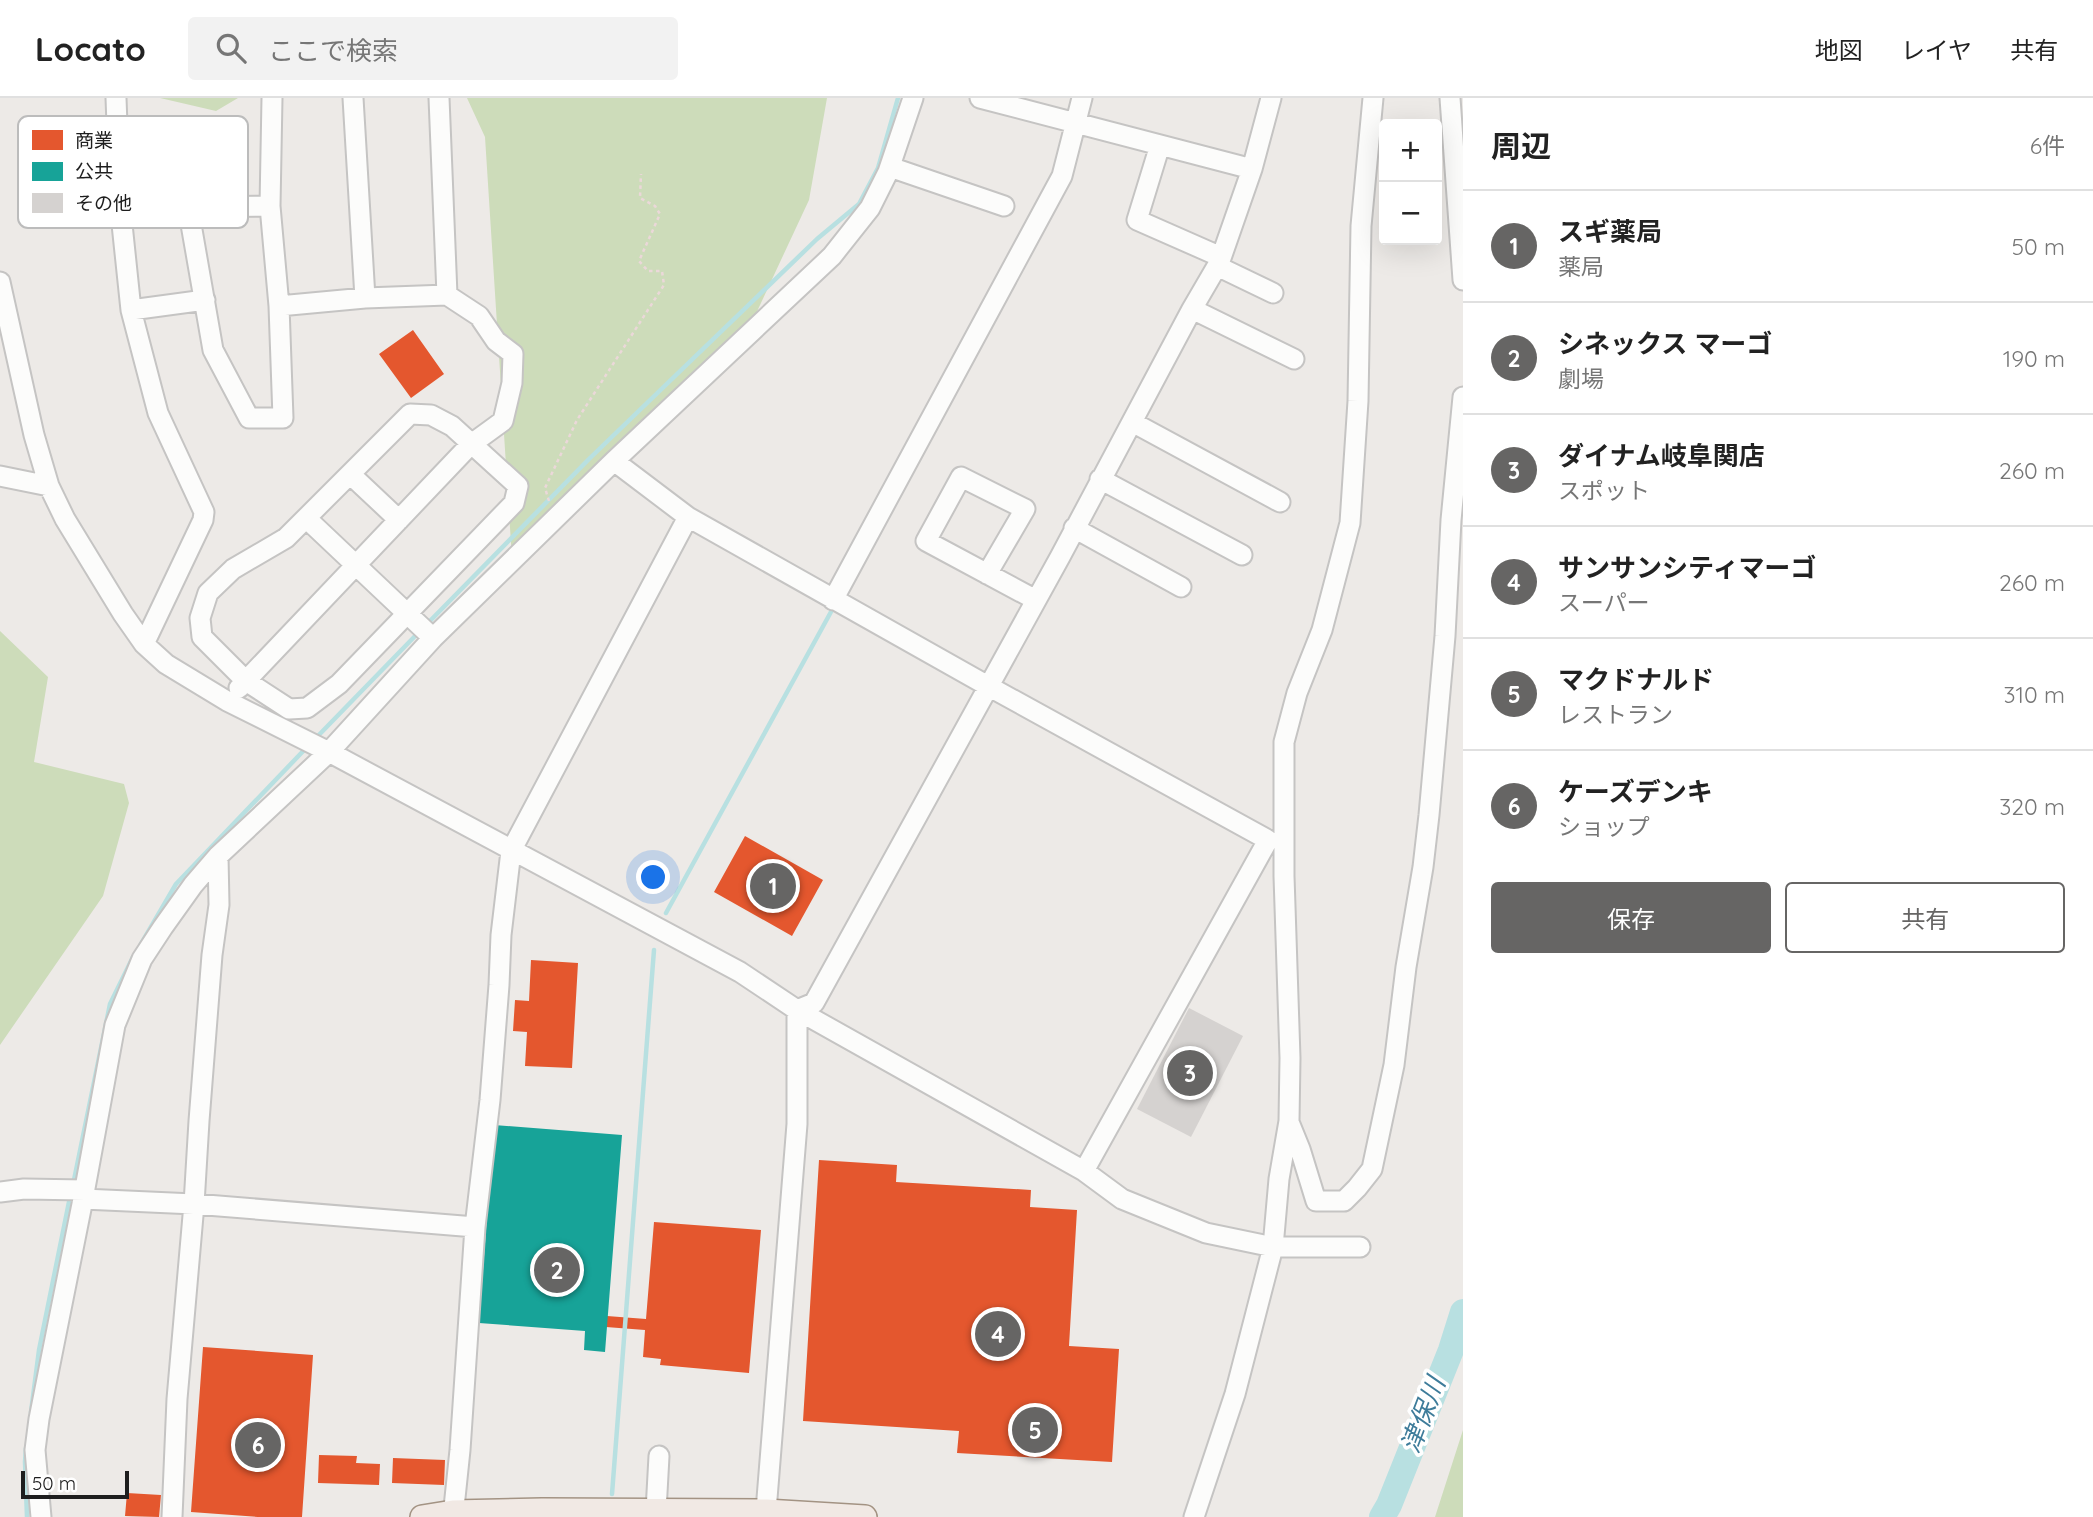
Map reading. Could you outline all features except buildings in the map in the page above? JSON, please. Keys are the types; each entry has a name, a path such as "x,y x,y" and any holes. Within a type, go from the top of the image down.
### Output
{"main road":[{"path":"422,1517 656,1511 865,1517"}],"street":[{"path":"116,98 117,116"},
{"path":"192,228 214,349 249,418 283,418 279,306 270,206 272,98"},
{"path":"353,98 365,298"},
{"path":"439,98 447,295"},
{"path":"41,1517 35,1450 39,1419 115,1026 142,959 193,885 218,856 329,752 433,638 555,517 832,256 870,208 890,167 913,98"},
{"path":"980,98 1252,169"},
{"path":"833,600 1062,176 1082,98"},
{"path":"797,1010 814,1003 1219,262 1252,169 1271,98"},
{"path":"1194,1517 1235,1394 1273,1247 1279,1179 1289,1121 1284,742 1297,693 1322,630 1350,523 1358,401 1361,226 1373,98"},
{"path":"1450,98 1463,280"},
{"path":"1160,145 1137,220 1273,293"},
{"path":"890,167 1004,206"},
{"path":"248,206 270,206"},
{"path":"122,228 131,310 158,413 204,512 203,520 144,644"},
{"path":"0,282 34,435 49,486 65,519 123,614 144,644 166,664 227,701 329,752 740,972 797,1010 1084,1171 1122,1199 1206,1233 1273,1247 1360,1247"},
{"path":"227,701 470,445 503,421 512,383 513,354 496,341 479,316 447,295 365,298 279,306"},
{"path":"131,310 205,300"},
{"path":"1192,309 1294,359"},
{"path":"1289,1121 1316,1201 1344,1201 1372,1169 1394,1065 1429,815 1463,397"},
{"path":"410,414 431,415 452,426 518,486 514,503 339,684 307,708 289,709 246,681 202,637 200,618 208,593 233,569 286,538 350,474 410,414"},
{"path":"1132,422 1280,502"},
{"path":"614,461 688,517 1268,840 1084,1171"},
{"path":"350,474 399,520"},
{"path":"0,476 49,486"},
{"path":"988,575 1025,509 961,477 926,541 988,575 1036,600"},
{"path":"1100,479 1242,555"},
{"path":"453,1515 475,1227 490,1100 501,935 511,851 688,517"},
{"path":"306,518 433,638"},
{"path":"1074,528 1181,587"},
{"path":"172,1517 177,1399 212,955 219,905 218,856"},
{"path":"767,1514 797,1124 797,1010"},
{"path":"0,1192 24,1189 475,1227"},
{"path":"656,1511 659,1456"}],"path":[{"path":"555,517 545,488 577,420 664,285 662,271 648,271 639,261 660,214 654,206 639,198 641,174"}],"green space":[{"path":"160,98 238,98 216,111"},
{"path":"467,98 827,98 809,200 746,335 512,559 485,137"},
{"path":"0,631 48,677 34,762 124,784 129,803 103,896 0,1045"},
{"path":"1463,1430 1463,1517 1435,1517"}],"waterway":[{"path":"427,624 589,459 817,239 859,204 878,168 898,98"},
{"path":"666,913 832,610"},
{"path":"314,740 418,633"},
{"path":"141,944 176,884 308,746"},
{"path":"612,1494 654,950"},
{"path":"73,1185 110,1004 133,957"},
{"path":"31,1412 39,1350 70,1197"},
{"name":"津保川","path":"1382,1517 1451,1350 1463,1312"},
{"path":"26,1448 27,1517"}],"place":[{"name":"スギ薬局","path":"773,886"},
{"name":"ダイナム岐阜関店","path":"1190,1073"},
{"name":"シネックス マーゴ","path":"557,1270"},
{"name":"サンサンシティマーゴ","path":"998,1334"},
{"name":"マクドナルド","path":"1035,1430"},
{"name":"ケーズデンキ","path":"258,1445"}]}
